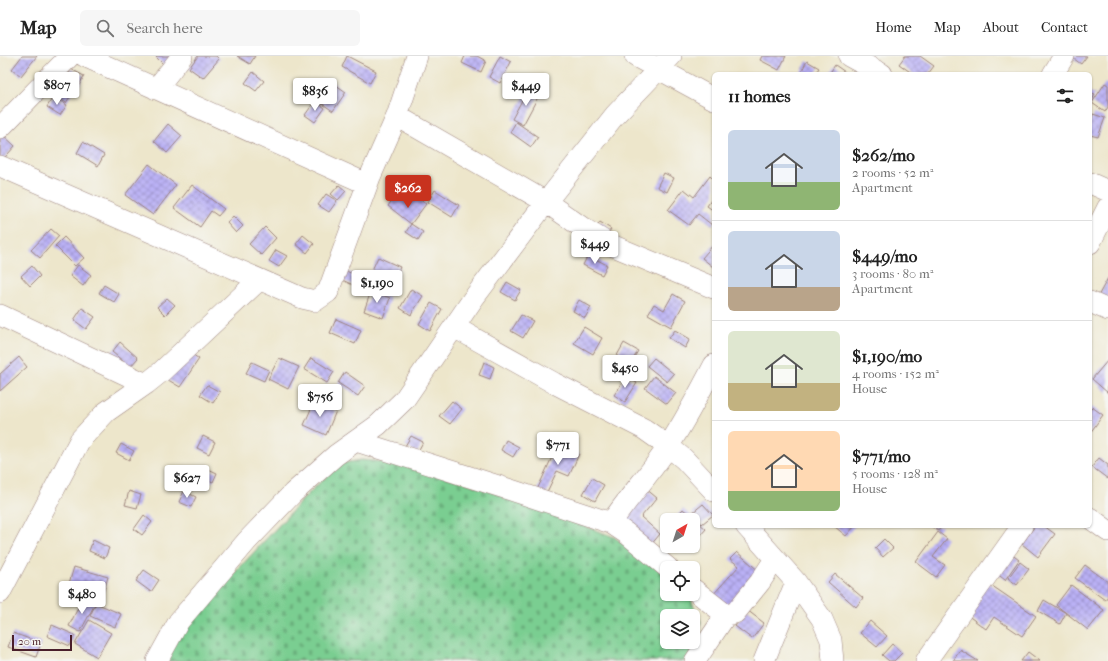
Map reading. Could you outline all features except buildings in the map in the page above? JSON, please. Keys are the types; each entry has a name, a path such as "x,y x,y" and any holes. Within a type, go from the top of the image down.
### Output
{"street":[{"path":"0,128 70,56"},
{"path":"84,56 367,184"},
{"path":"156,89 182,56"},
{"path":"0,166 259,280 302,298 315,301 328,292 367,184 397,116 417,56"},
{"path":"635,56 665,62 712,97"},
{"path":"1054,72 1064,56"},
{"path":"157,661 179,621 247,541 293,493 336,455 378,425 404,400 473,299 546,202 615,115 665,62"},
{"path":"397,116 546,202 609,244 712,287"},
{"path":"1092,184 1108,192"},
{"path":"1092,239 1108,207"},
{"path":"0,593 80,440 106,412 161,372 259,280"},
{"path":"1092,303 1108,310"},
{"path":"0,315 146,384"},
{"path":"454,327 554,383 644,429 684,459 712,489"},
{"path":"611,523 668,446 686,417 712,369"},
{"path":"356,441 611,523 626,533 660,561"},
{"path":"1092,519 1108,531"},
{"path":"748,528 796,582 822,619 831,640 833,661"},
{"path":"926,661 1021,528"},
{"path":"695,661 726,615 735,613 760,582 775,559"},
{"path":"764,661 796,582"},
{"path":"700,595 726,615"}],"green space":[{"path":"361,460 397,463 470,484 614,537 660,570 660,601 692,601 695,609 660,609 660,649 692,649 688,661 167,661 176,640 215,594 308,494 339,464"}]}
